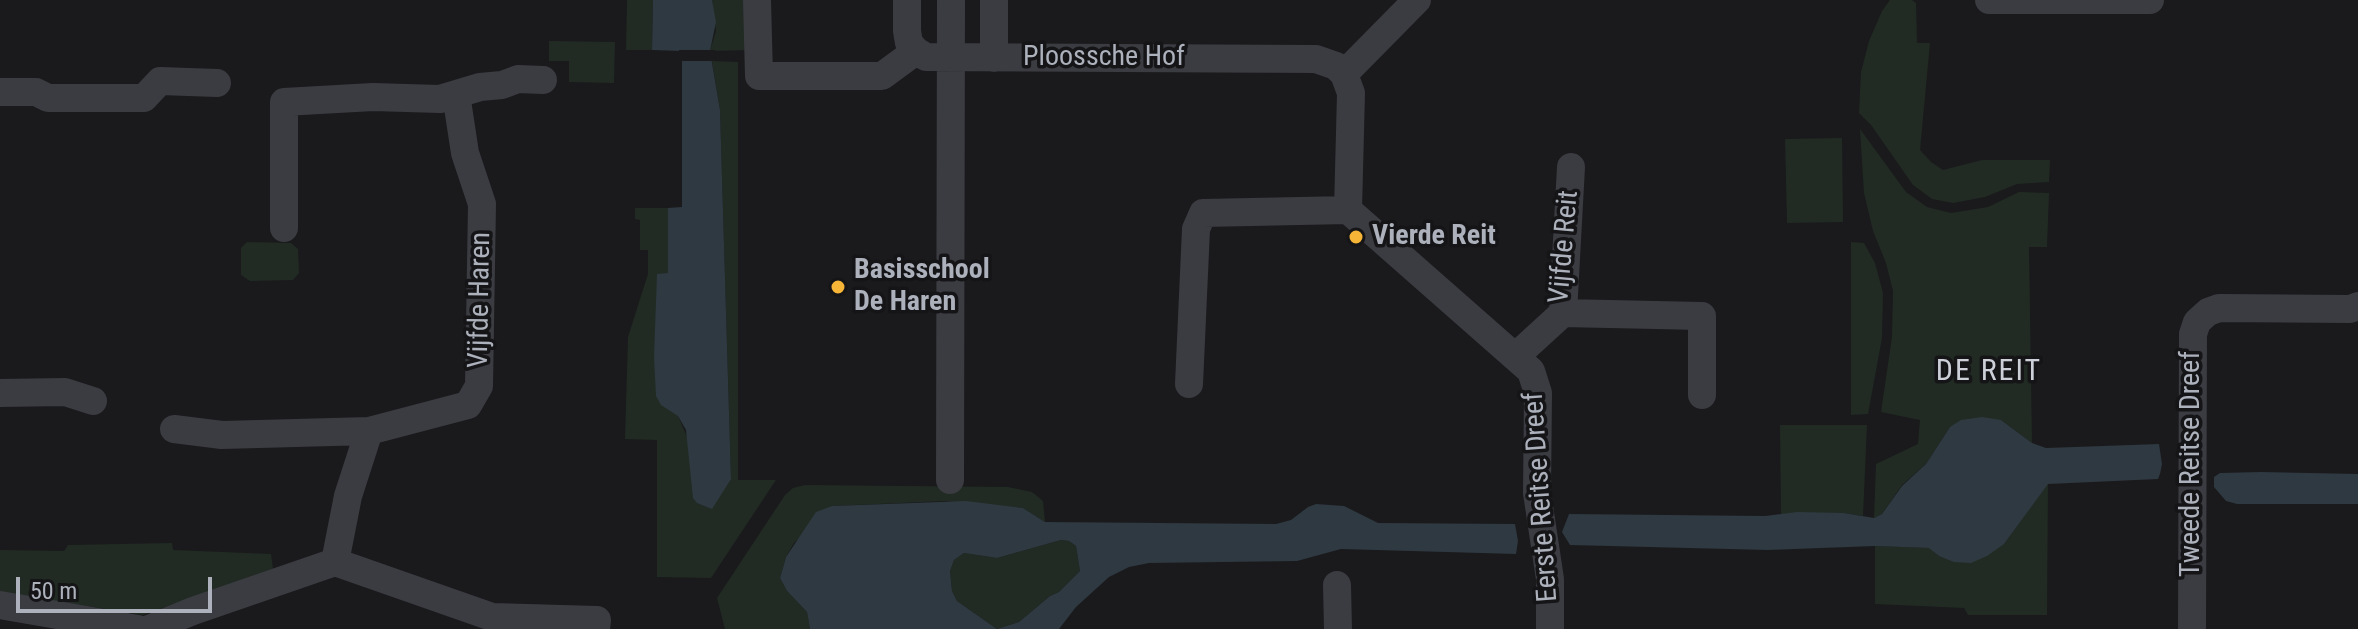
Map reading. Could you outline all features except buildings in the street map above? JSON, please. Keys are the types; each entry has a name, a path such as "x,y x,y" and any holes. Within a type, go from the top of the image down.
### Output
{"street":[{"path":"757,0 759,76 882,76 916,51 909,43 907,0"},
{"path":"950,480 951,0"},
{"path":"994,0 994,58"},
{"path":"1189,384 1196,229 1203,213 1348,210 1351,93 1344,74 1417,0"},
{"path":"1989,0 2150,0"},
{"name":"Ploossche Hof","path":"916,51 926,57 951,58 1316,59 1336,66 1344,74"},
{"path":"284,228 284,102 373,97 440,99 518,79 543,80"},
{"path":"0,92 36,92 48,98 144,98 160,81 217,83"},
{"name":"Vijfde Haren","path":"174,429 222,435 369,431 468,405 479,386 482,204 465,153 456,94"},
{"name":"Vijfde Reit","path":"1516,356 1563,313 1571,167"},
{"name":"Eerste Reitse Dreef","path":"1348,210 1531,371 1538,393 1537,493 1550,579 1550,629"},
{"name":"Tweede Reitse Dreef","path":"2192,629 2193,334 2197,322 2208,312 2219,308 2350,309 2358,306"},
{"path":"1563,313 1702,316 1702,395"},
{"path":"0,393 65,392 93,401"},
{"path":"335,562 348,496 369,431"},
{"path":"149,629 335,562 492,617 596,624"},
{"path":"1337,585 1338,629"},
{"path":"0,605 138,629"}],"shaded area":[{"path":"627,0 653,0 652,50 626,50"},
{"path":"653,0 712,0 716,22 710,51 720,110 731,479 712,509 693,498 686,430 678,416 661,405 656,396 657,274 668,273 668,208 682,207 682,51 652,50"},
{"path":"712,0 753,0 753,50 710,51 716,31"},
{"path":"1890,0 1912,0 1916,3 1917,43 1930,43 1920,150 1943,170 1982,160 2050,160 2049,182 2017,184 1985,197 1953,203 1932,199 1913,185 1871,125 1859,113 1861,72 1869,41"},
{"path":"549,41 615,42 614,83 569,82 569,61 549,61"},
{"path":"712,61 738,62 738,480 776,480 711,578 657,577 657,440 625,439 628,337 648,274 648,250 640,250 640,220 635,219 635,208 668,208 668,274 658,274 678,416 688,439 731,479 720,110"},
{"path":"1860,129 1906,192 1927,207 1951,213 1988,207 2019,192 2049,193 2047,247 2029,247 2032,443 2001,420 1950,427 1926,464 1902,485 1882,514 1874,518 1876,464 1918,444 1920,420 1881,412 1892,337 1893,291 1864,193"},
{"path":"1842,138 1843,222 1787,223 1785,139"},
{"path":"247,242 291,243 298,249 299,273 293,280 250,281 241,275 241,248"},
{"path":"1851,242 1864,243 1875,263 1883,293 1882,338 1868,414 1851,415"},
{"path":"1982,417 2001,420 2032,443 2046,448 2159,444 2160,474 2158,479 2048,484 2004,544 1971,563 1954,562 1929,548 1875,546 1768,550 1570,545 1562,532 1569,514 1765,516 1797,512 1844,513 1874,518 1882,514 1902,486 1926,464 1950,427 1961,420"},
{"path":"1780,425 1867,425 1863,516 1844,513 1781,514"},
{"path":"2220,473 2358,474 2358,504 2237,504 2226,501 2214,487 2214,477"},
{"path":"2048,483 2047,615 1968,615 1964,608 1875,604 1875,546 1930,548 1939,556 2004,544"},
{"path":"805,485 1008,487 1032,492 1043,501 1045,522 1023,508 945,501 832,506 794,543 780,578 787,591 807,612 810,629 725,629 717,598 785,495 793,488"},
{"path":"966,501 1023,508 1045,522 1276,524 1291,520 1316,504 1344,506 1378,523 1515,524 1518,541 1516,554 1341,549 1297,561 1149,563 1129,567 1109,577 1076,607 1059,629 997,629 810,629 807,612 787,591 780,578 786,557 816,512 832,506","holes":["1061,540 1076,546 1080,571 1059,592 1019,622 997,629 957,601 952,591 950,571 954,560 964,553 997,558"]},
{"path":"1061,540 1076,546 1080,571 1059,592 1019,622 997,629 957,601 952,591 950,571 954,560 964,553 997,558"},
{"path":"172,543 173,550 271,554 273,569 143,615 0,592 0,550 64,551 68,545"}],"pier":[{"path":"679,50 715,50 716,61 679,61"}],"place":[{"name":"Vierde Reit","path":"1356,237"},
{"name":"Basisschool De Haren","path":"838,287"}],"district":[{"name":"DE REIT","path":"1989,372"}]}
